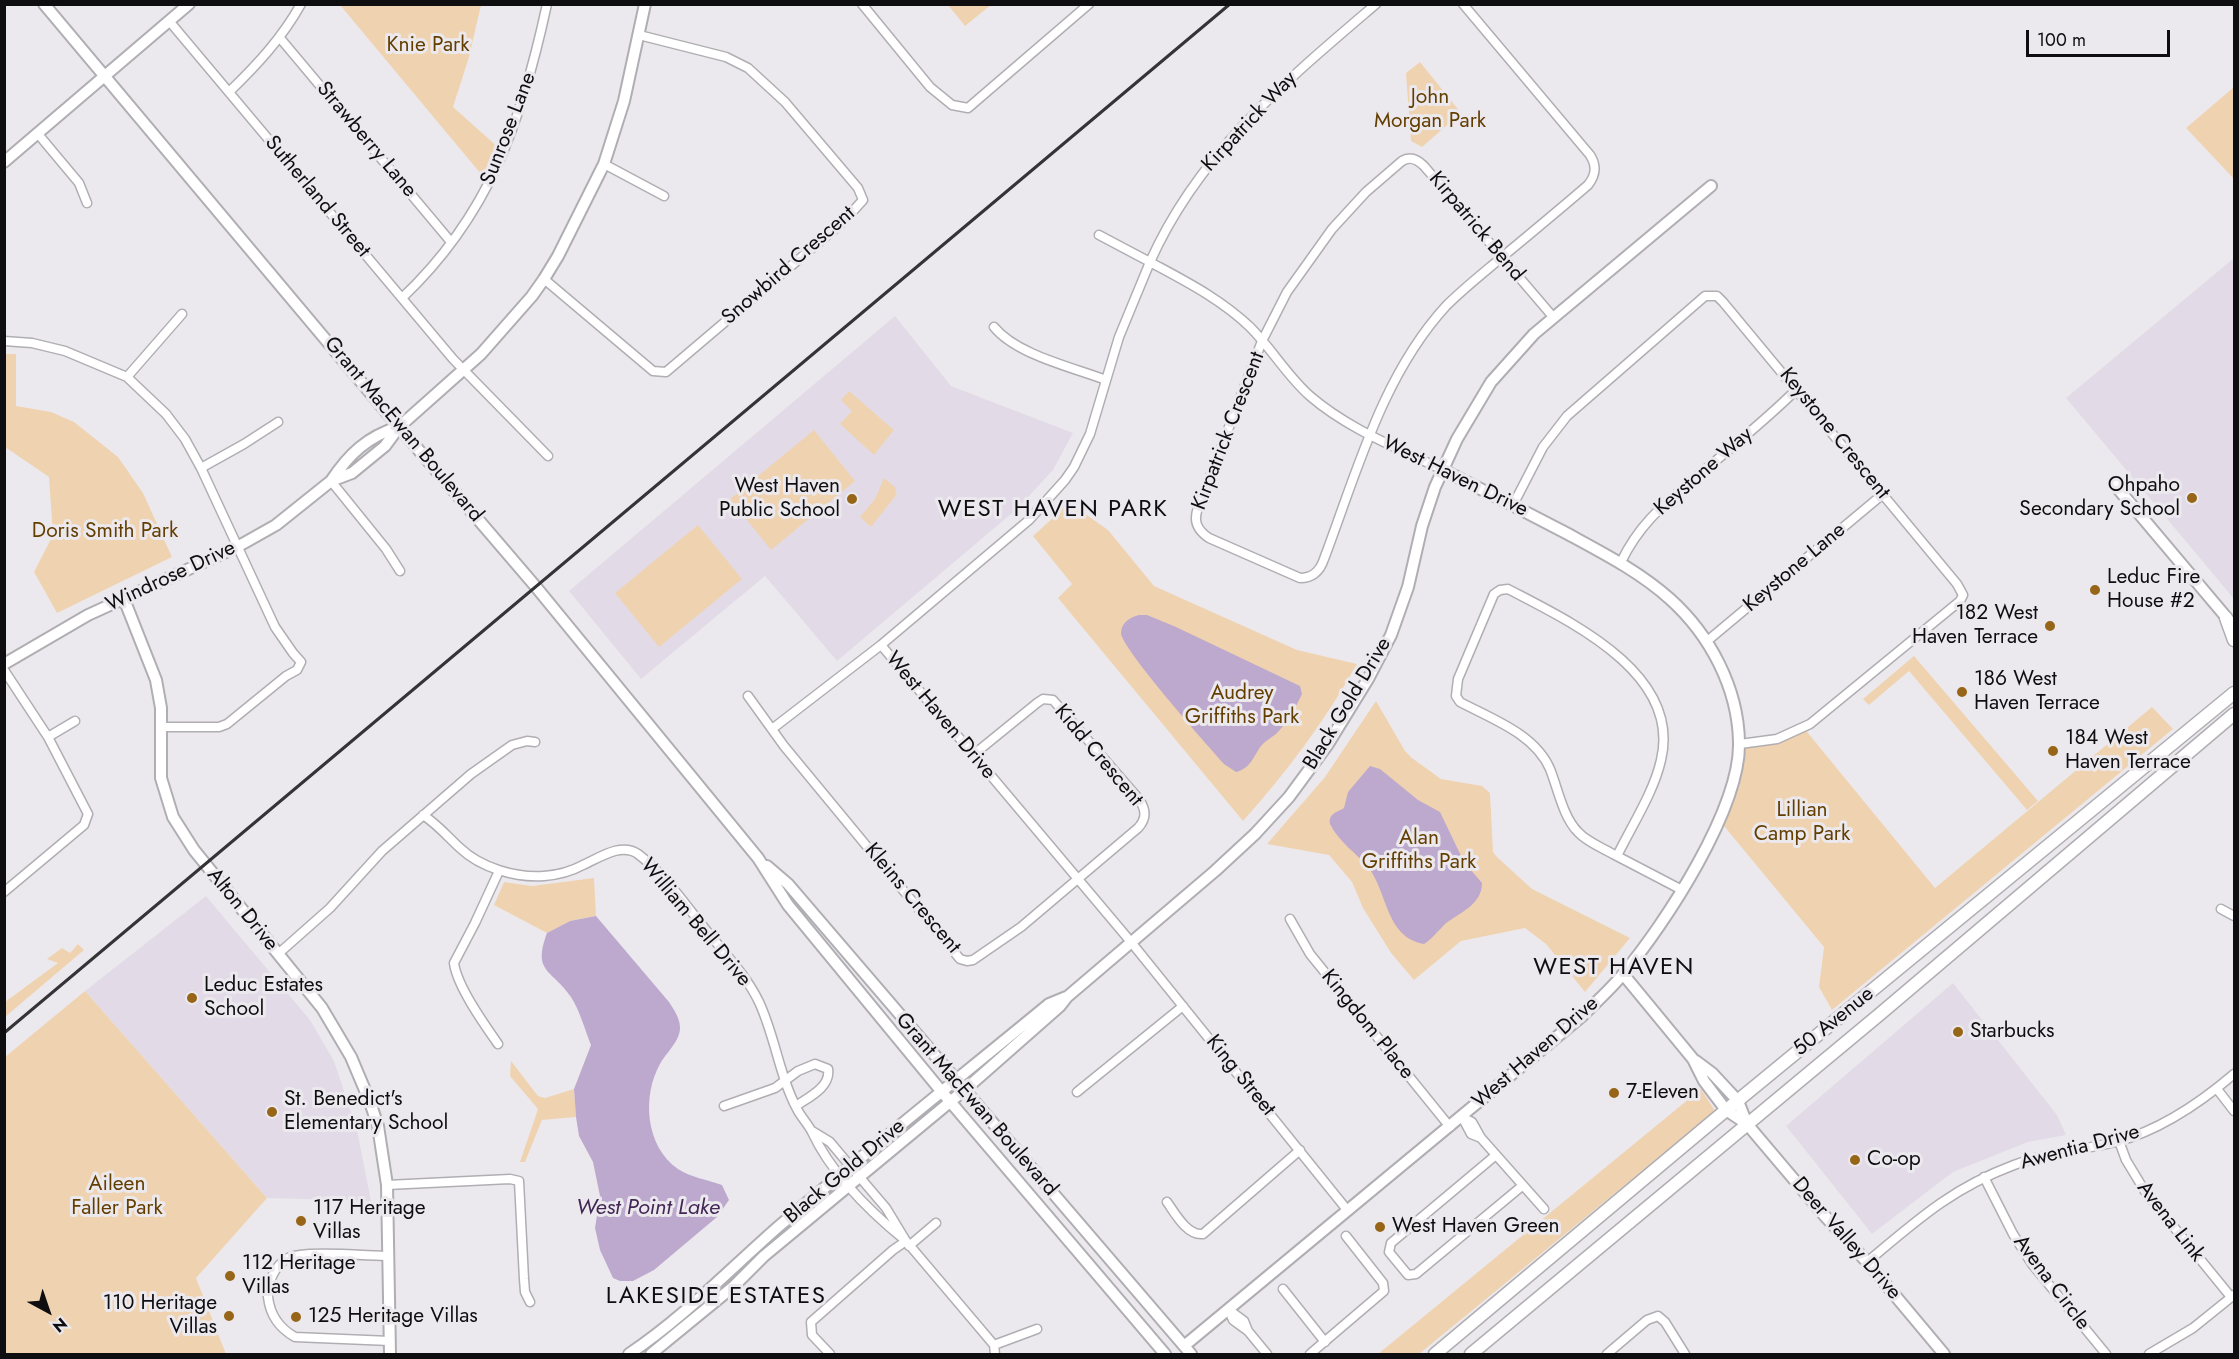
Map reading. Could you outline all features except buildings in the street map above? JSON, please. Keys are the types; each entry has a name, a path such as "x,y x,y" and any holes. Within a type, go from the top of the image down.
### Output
{"main road":[{"name":"Grant MacEwan Boulevard","path":"44,4 399,427 537,587 758,858 788,905 942,1092 1165,1354"},
{"path":"4,162 189,4"},
{"name":"Windrose Drive","path":"4,664 63,629 276,525 332,481 344,462 377,434 399,427 463,371 497,337 544,279 604,164 624,101 645,4"},
{"name":"Black Gold Drive","path":"651,1354 734,1286 764,1256 964,1090 1060,1006 1067,997 1215,871 1255,834 1289,797 1341,725 1391,635 1408,587 1428,506 1457,439 1491,382 1521,348 1554,318 1712,186"},
{"name":"West Haven Drive","path":"1188,1351 1229,1310 1582,1016 1623,974 1682,890 1704,852 1728,800 1736,775 1740,744 1730,689 1720,664 1706,642 1690,620 1670,599 1621,562 1443,470"},
{"path":"2114,484 2230,622 2235,640"},
{"name":"Alton Drive","path":"124,599 156,680 161,727 161,778 173,817 194,850 322,1008 340,1036 357,1070 378,1126 387,1185 390,1354"},
{"name":"50 Avenue","path":"1435,1354 1726,1110 2235,693"},
{"name":"50 Avenue","path":"1471,1354 2235,714"},
{"name":"Grant MacEwan Boulevard","path":"758,858 789,885 1188,1351"},
{"path":"1623,974 1693,1059 1704,1081 1726,1110 1747,1124"},
{"name":"Black Gold Drive","path":"629,1354 672,1322 840,1176 1049,1004 1067,997"},
{"path":"1693,1059 1712,1073 1738,1101 1747,1124"},
{"name":"Deer Valley Drive","path":"1747,1124 1944,1354"}],"street":[{"path":"229,92 280,38 301,4"},
{"name":"Sunrose Lane","path":"402,298 430,270 452,242 489,186 508,142 532,73 547,4"},
{"path":"862,4 930,87 952,105 968,108 1089,4"},
{"name":"Kirpatrick Way","path":"1150,262 1185,195 1234,134 1289,78 1376,4"},
{"path":"1463,4 1590,155 1595,167 1593,180 1588,185 1503,257"},
{"name":"Sutherland Street","path":"170,22 463,371 548,456"},
{"name":"Snowbird Crescent","path":"544,279 652,371 666,372 844,220 863,200 858,188 785,102 759,76 726,57 639,35"},
{"name":"Strawberry Lane","path":"280,38 452,242"},
{"path":"38,134 79,183 87,204"},
{"name":"Kirpatrick Bend","path":"1262,341 1287,292 1320,244 1355,203 1395,166 1407,159 1416,159 1424,166 1554,318"},
{"path":"604,164 664,196"},
{"path":"1099,235 1150,262"},
{"name":"Kirpatrick Crescent","path":"1262,341 1196,513 1196,525 1203,534 1292,575 1300,578 1312,576 1322,566 1382,405 1421,338 1446,306 1503,257"},
{"name":"West Haven Drive","path":"1131,942 1076,880 881,645 1029,520 1054,495 1074,467 1096,416 1119,337 1150,262 1224,305 1262,341 1310,396 1340,419 1443,470"},
{"name":"Keystone Crescent","path":"1513,505 1544,447 1567,416 1705,296 1717,296 1723,302 1958,584 1963,595 1960,601 1810,724 1778,739 1740,744"},
{"path":"127,377 182,314"},
{"path":"994,327 1002,337 1020,348 1106,380"},
{"path":"4,341 32,343 64,351 127,377 166,414 185,439 201,468 276,627 301,662 300,666 227,724 219,727 161,727"},
{"name":"Keystone Way","path":"1621,562 1632,539 1655,512 1778,408 1797,388"},
{"path":"201,468 278,422"},
{"path":"332,481 386,549 400,571"},
{"name":"Keystone Lane","path":"1706,642 1883,494"},
{"path":"1617,856 1651,788 1661,760 1664,736 1659,712 1639,680 1608,646 1580,627 1508,589 1500,590 1494,594 1458,679 1456,696 1460,702 1507,727 1533,745 1550,768 1570,822 1586,839 1617,856 1682,890"},
{"path":"772,729 881,645"},
{"path":"4,670 48,737 86,809 87,820 84,825 4,892"},
{"name":"Kleins Crescent","path":"748,696 772,729 960,959 967,962 986,952 1021,927 1076,880"},
{"name":"Kidd Crescent","path":"973,755 1042,699 1053,700 1139,799 1144,810 1144,821 1076,880"},
{"path":"48,737 75,721"},
{"path":"278,954 330,908 382,851 423,815 501,752 512,745 527,741 535,742"},
{"name":"William Bell Drive","path":"423,815 435,823 462,850 499,871 527,876 554,875 583,865 604,854 620,850 638,854 676,893 744,977 759,1002 785,1081 796,1106 818,1145 848,1186 876,1217 908,1244"},
{"path":"498,1044 479,1017 458,976 454,963 499,871"},
{"path":"2221,909 2235,916"},
{"name":"Kingdom Place","path":"1290,919 1310,954 1450,1127"},
{"name":"King Street","path":"1131,942 1348,1211"},
{"path":"1077,1092 1183,1005"},
{"path":"724,1106 775,1088 798,1071 815,1064 828,1069 829,1078 825,1085 796,1106"},
{"name":"Awentia Drive","path":"1867,1262 1944,1199 1984,1177 2040,1156 2120,1141 2176,1116 2235,1074"},
{"path":"2217,1089 2235,1111"},
{"path":"1462,1117 1471,1134 1481,1138 1544,1209"},
{"name":"William Bell Drive","path":"812,1131 830,1142 886,1209 908,1244 994,1345"},
{"name":"Avena Link","path":"2120,1141 2126,1160 2146,1193 2233,1296"},
{"path":"1167,1202 1191,1232 1197,1235 1203,1234 1300,1150"},
{"path":"1496,1155 1391,1243 1389,1252 1408,1275 1416,1274 1522,1186"},
{"name":"Avena Circle","path":"1984,1177 2013,1234 2032,1264 2106,1354"},
{"path":"387,1185 510,1179 519,1181 525,1292 530,1302"},
{"path":"830,1354 812,1335 811,1322 893,1250 908,1244 936,1223"},
{"path":"1310,1354 1384,1291 1383,1283 1346,1236"},
{"path":"389,1256 335,1254 290,1257 275,1271 268,1292 270,1308 275,1320 287,1333 295,1337 390,1341"},
{"path":"1282,1289 1325,1342"},
{"path":"2149,1354 2193,1328 2233,1296"},
{"path":"1229,1310 1233,1320 1248,1331 1267,1354"},
{"path":"1607,1354 1647,1320 1658,1316 1665,1322 1685,1354"},
{"path":"995,1354 994,1345 1038,1329"}],"shaded area":[{"name":"Ohpaho Secondary School","path":"2234,258 2234,599 2066,398"},
{"name":"West Haven Public School","path":"895,316 951,386 1073,433 1053,470 1017,509 837,661 765,576 641,679 569,591"},
{"path":"206,896 310,1020 334,1061 357,1130 371,1201 267,1198 85,991"},
{"path":"1953,983 2057,1115 2066,1135 2028,1142 1953,1172 1872,1234 1786,1126"}],"green space":[{"name":"Knie Park","path":"340,5 481,5 469,57 453,107 500,149 486,180"},
{"path":"948,5 991,5 965,26"},
{"name":"John Morgan Park","path":"1420,62 1461,113 1422,147 1411,141 1406,73"},
{"path":"2234,87 2234,179 2186,128"},
{"name":"Doris Smith Park","path":"5,354 16,354 16,406 51,412 74,422 118,457 143,493 172,557 57,613 34,572 53,535 49,477 5,447"},
{"path":"849,391 894,430 874,455 840,424 852,411 841,400"},
{"path":"814,430 855,481 771,550 730,499"},
{"path":"884,478 896,488 897,494 871,527 860,517 875,499"},
{"name":"Audrey Griffiths Park","path":"1067,501 1108,530 1154,586 1297,650 1357,664 1332,706 1304,746 1243,821 1058,598 1072,584 1033,536 1055,516"},
{"path":"698,525 742,579 659,647 615,593"},
{"path":"1914,656 2038,801 2027,810 1909,671 1869,705 1863,699"},
{"name":"Alan Griffiths Park","path":"1376,701 1405,751 1412,758 1441,779 1482,786 1490,793 1493,852 1497,857 1532,889 1630,938 1585,992 1546,944 1525,928 1461,941 1414,980 1391,953 1363,908 1352,882 1329,855 1267,844 1325,777"},
{"name":"Lillian Camp Park","path":"2152,707 2173,729 1832,1010 1819,987 1824,947 1719,820 1740,744 1803,727 1935,888"},
{"path":"594,878 596,916 570,921 547,933 494,905 504,882 532,886"},
{"path":"78,944 84,950 5,1017 5,1002 58,963 47,959 62,948 70,953"},
{"name":"Aileen Faller Park","path":"85,991 267,1198 196,1278 226,1354 5,1354 5,1057"},
{"path":"511,1061 538,1096 545,1098 574,1089 576,1117 542,1120 525,1162 520,1162 538,1109 510,1076"},
{"path":"1701,1089 1715,1111 1419,1354 1378,1354"}],"water":[{"path":"1139,615 1147,615 1176,627 1300,686 1302,694 1294,710 1245,768 1236,772 1224,764 1135,657 1121,633 1127,621"},
{"path":"1370,766 1380,769 1418,800 1440,812 1464,862 1482,883 1481,891 1474,903 1445,924 1424,944 1411,940 1394,923 1375,877 1330,824 1330,817 1344,808 1348,792"},
{"name":"West Point Lake","path":"596,916 669,1002 679,1021 678,1038 660,1064 651,1091 650,1120 659,1147 678,1169 722,1185 729,1200 717,1217 654,1270 633,1281 620,1281 613,1278 600,1250 595,1228 600,1196 593,1162 579,1136 574,1089 591,1045 574,1002 546,969 542,956 547,933 570,921"}],"railway":[{"path":"4,1033 1230,4"}],"place":[{"name":"Ohpaho Secondary School","path":"2192,498"},
{"name":"West Haven Public School","path":"852,499"},
{"name":"Leduc Fire House #2","path":"2095,590"},
{"name":"182 West Haven Terrace","path":"2050,626"},
{"name":"186 West Haven Terrace","path":"1962,692"},
{"name":"184 West Haven Terrace","path":"2053,751"},
{"name":"Leduc Estates School","path":"192,998"},
{"name":"Starbucks","path":"1958,1032"},
{"name":"7-Eleven","path":"1614,1093"},
{"name":"St. Benedict's Elementary School","path":"272,1112"},
{"name":"Co-op","path":"1855,1160"},
{"name":"117 Heritage Villas","path":"301,1221"},
{"name":"West Haven Green","path":"1380,1227"},
{"name":"112 Heritage Villas","path":"230,1276"},
{"name":"110 Heritage Villas","path":"229,1316"},
{"name":"125 Heritage Villas","path":"296,1317"}],"district":[{"name":"WEST HAVEN PARK","path":"1053,510"},
{"name":"WEST HAVEN","path":"1614,968"},
{"name":"LAKESIDE ESTATES","path":"716,1297"}]}
